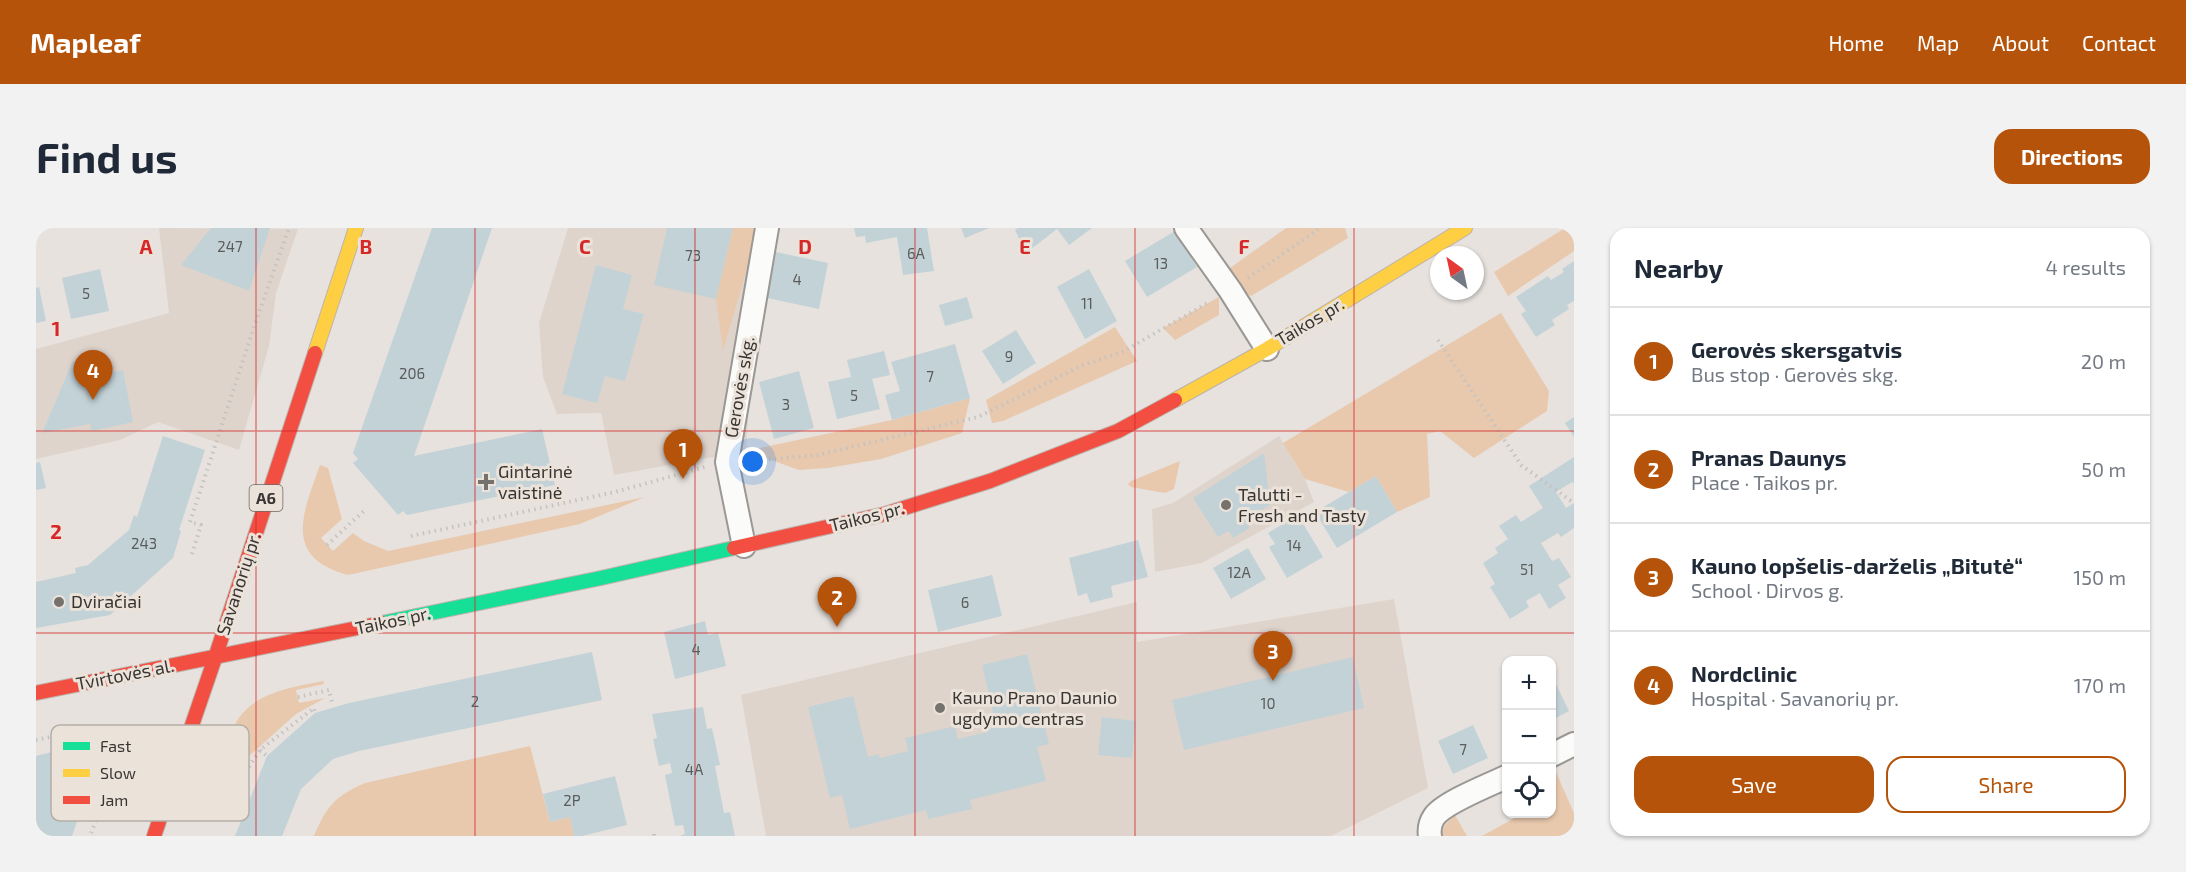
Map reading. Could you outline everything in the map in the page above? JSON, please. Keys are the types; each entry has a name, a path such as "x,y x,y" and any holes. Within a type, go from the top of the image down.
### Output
{"main road":[{"name":"Savanorių pr.","path":"192,725 356,228"},
{"name":"Taikos pr.","path":"215,658 592,580 885,514 990,481 1118,431 1267,349 1465,228"},
{"name":"Tvirtovės al.","path":"36,693 215,658"},
{"name":"Savanorių pr.","path":"154,836 159,821"}],"street":[{"name":"Gerovės skg.","path":"744,546 727,462 767,228"},
{"path":"1186,228 1230,290 1267,349"},
{"path":"1556,753 1574,744"},
{"path":"1430,836 1429,829 1434,818 1444,808 1502,779"}],"path":[{"path":"192,554 201,525 190,522 289,228"},
{"path":"411,536 615,492 727,462 765,461 818,455 978,417 1083,365 1124,351 1230,290 1320,228"},
{"path":"1438,340 1521,465 1574,503"},
{"path":"327,545 366,509"},
{"path":"298,697 329,690 332,702"},
{"path":"249,767 260,750 314,708 315,713"},
{"path":"36,740 51,737"},
{"path":"260,750 267,756"},
{"path":"90,836 95,821"}],"shaded area":[{"path":"159,228 298,229 276,293 269,346 239,450 158,422 120,440 36,459 36,349 169,313"},
{"path":"568,228 779,228 766,270 752,358 746,451 614,475 601,413 557,414 543,377 539,323"},
{"path":"733,228 759,228 723,351 716,299"},
{"path":"1286,228 1345,228 1348,238 1251,296 1234,287 1230,268"},
{"path":"1565,228 1574,228 1574,251 1508,296 1494,272"},
{"path":"1219,297 1219,315 1175,340 1163,328"},
{"path":"1501,313 1549,391 1547,411 1474,458 1440,431 1427,434 1430,497 1397,512 1376,476 1349,492 1305,479 1283,443"},
{"path":"1115,327 1137,361 1003,421 992,423 986,400"},
{"path":"970,398 962,433 881,459 828,468 799,470 746,451 892,420"},
{"path":"1279,436 1305,479 1314,502 1202,563 1155,572 1152,509 1173,503"},
{"path":"1180,461 1174,489 1165,493 1131,487 1128,484 1131,481"},
{"path":"320,465 328,468 342,519 321,538 333,551 353,533 364,541 388,551 645,497 580,524 348,575 327,567 313,557 306,545 303,531 304,516"},
{"path":"1394,599 1428,788 1331,836 766,836 741,695 1137,602 1137,642"},
{"path":"323,681 324,684 296,690 299,703 325,698 296,714 249,756 249,725 235,724 250,706 259,700 290,688"},
{"path":"530,746 550,822 570,817 574,836 314,836 323,817 333,804 346,793 365,783"},
{"path":"1556,772 1574,813 1574,836 1482,836 1515,818 1556,818"},
{"path":"1455,815 1467,836 1442,836 1444,827"}],"building":[{"path":"211,228 270,228 249,291 181,265"},
{"path":"432,228 492,228 414,456 542,429 555,485 407,515 403,511 398,515 353,463 358,459 353,453"},
{"path":"667,228 733,228 716,299 654,285"},
{"path":"854,228 927,228 934,271 903,275 897,237 866,243 865,236 856,237"},
{"path":"961,228 989,228 965,238"},
{"path":"1018,228 1092,228 1069,245 1057,229 1026,253 1015,230"},
{"path":"1175,231 1197,267 1147,297 1125,261"},
{"path":"776,252 828,263 819,309 767,298"},
{"path":"1574,261 1574,301 1567,305 1569,309 1552,320 1555,325 1536,337 1521,314 1526,311 1516,297 1548,276 1551,280 1564,272 1562,269"},
{"path":"596,265 632,275 623,309 644,314 625,381 605,376 597,403 562,394"},
{"path":"100,269 109,311 71,319 62,278"},
{"path":"1089,269 1117,321 1085,339 1057,287"},
{"path":"39,287 46,321 36,323 36,288"},
{"path":"967,297 973,318 945,326 939,305"},
{"path":"1016,330 1036,363 1003,384 982,351"},
{"path":"955,344 970,398 892,420 885,395 900,391 891,362"},
{"path":"884,351 890,375 872,379 880,409 837,419 828,382 851,377 847,360"},
{"path":"78,360 82,378 123,370 133,422 92,431 90,424 42,433 73,361"},
{"path":"799,371 814,428 774,439 759,382"},
{"path":"1574,417 1574,437 1565,423"},
{"path":"163,436 205,450 179,530 181,531 173,558 110,615 36,628 36,582 76,573 75,568 88,565 129,530 134,515 137,517"},
{"name":"Talutti - Fresh and Tasty","path":"1264,453 1270,505 1245,520 1250,528 1233,538 1229,531 1218,537 1193,498"},
{"path":"1574,457 1574,484 1572,482 1556,492 1566,508 1574,503 1574,528 1561,537 1558,533 1541,543 1552,561 1559,558 1571,577 1558,585 1566,598 1549,609 1540,593 1526,601 1529,607 1510,619 1490,587 1495,584 1483,563 1498,553 1495,548 1508,539 1499,526 1516,515 1521,522 1543,508 1529,486"},
{"path":"40,462 46,488 36,490 36,463"},
{"path":"1376,476 1397,512 1337,548 1315,512"},
{"path":"1298,515 1323,557 1287,578 1269,547 1275,544 1268,533"},
{"path":"1138,540 1148,577 1111,586 1113,597 1090,603 1087,593 1078,596 1069,558"},
{"path":"1248,548 1266,579 1231,599 1213,568"},
{"path":"992,575 1002,616 938,632 928,590"},
{"path":"705,621 708,635 718,633 726,666 675,679 664,632"},
{"path":"592,652 602,700 359,751 333,759 301,789 282,836 235,836 241,821 249,821 249,801 267,756 315,713 349,703"},
{"path":"1027,654 1049,744 1037,747 1046,781 970,800 972,809 928,819 926,810 850,829 842,795 830,798 808,707 853,696 868,757 879,754 880,758 908,751 905,738 955,726 958,739 987,732 985,728 996,725 982,665"},
{"path":"1353,657 1364,708 1184,750 1172,700"},
{"path":"1556,684 1569,711 1556,718"},
{"path":"703,707 707,729 712,728 720,765 715,766 724,813 730,812 735,836 680,836 685,834 683,825 675,826 665,775 672,773 670,763 659,766 653,739 657,738 652,714"},
{"path":"1102,717 1136,721 1132,758 1098,755"},
{"path":"1473,725 1488,758 1453,774 1438,741"},
{"path":"51,752 51,821 77,821 72,836 36,836 36,756"},
{"path":"615,776 627,825 574,836 570,817 550,822 543,794"}],"traffic: fast":[{"path":"382,623 734,548"}],"traffic: slow":[{"path":"315,353 356,228"},
{"path":"1175,400 1267,349 1465,228"}],"traffic: jam":[{"path":"192,725 315,353"},
{"path":"734,548 885,514 990,481 1118,431 1175,400"},
{"path":"36,693 382,623"},
{"path":"154,836 159,821"}],"place":[{"name":"Nordclinic","path":"93,400"},
{"name":"Gerovės skersgatvis","path":"683,479"},
{"name":"Gintarinė vaistinė","path":"486,482"},
{"name":"Talutti - Fresh and Tasty","path":"1226,505"},
{"name":"Dviračiai","path":"59,602"},
{"name":"Pranas Daunys","path":"837,627"},
{"name":"Kauno lopšelis-darželis „Bitutė“","path":"1273,681"},
{"name":"Kauno Prano Daunio ugdymo centras","path":"940,708"}]}
